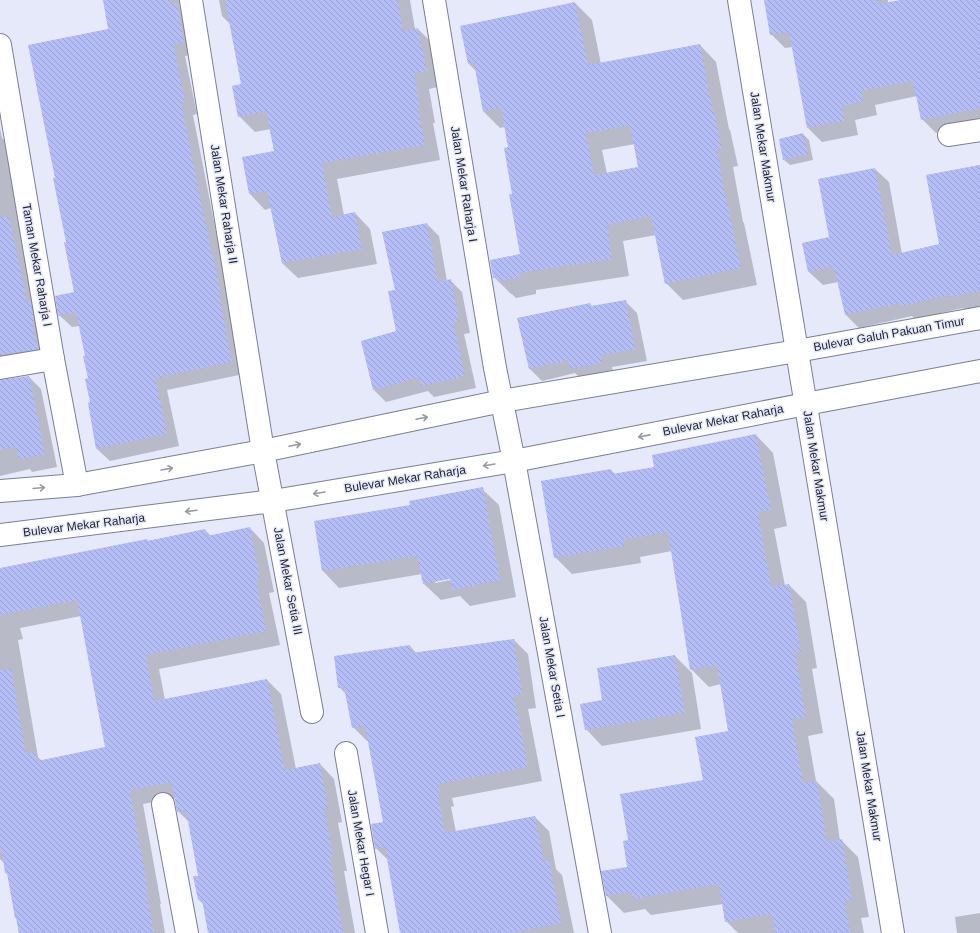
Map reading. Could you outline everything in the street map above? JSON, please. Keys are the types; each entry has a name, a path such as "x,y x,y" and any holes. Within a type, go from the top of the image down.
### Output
{"street":[{"name":"Jalan Mekar Raharja II","path":"191,0 263,451"},
{"name":"Jalan Mekar Raharja I","path":"434,0 495,368 502,401"},
{"name":"Jalan Mekar Makmur","path":"739,0 893,933"},
{"name":"Taman Mekar Raharja I","path":"0,46 53,359 77,485"},
{"path":"949,135 980,130"},
{"name":"Bulevar Galuh Pakuan Timur","path":"797,351 980,318"},
{"path":"0,491 77,485 263,451 502,401 797,351"},
{"path":"0,368 53,359"},
{"path":"806,404 980,372"},
{"name":"Jalan Mekar Setia I","path":"502,401 600,933"},
{"name":"Bulevar Mekar Raharja","path":"0,535 273,501 514,461 806,404"},
{"name":"Jalan Mekar Setia III","path":"263,451 312,712"},
{"name":"Jalan Mekar Hegar I","path":"346,753 377,933"},
{"path":"163,804 187,933"}],"building":[{"path":"103,0 169,0 170,4 177,3 184,42 173,44 185,102 181,102 221,294 219,294 232,362 155,378 167,434 96,449 88,403 90,402 85,379 88,378 83,356 85,356 76,312 58,316 55,296 74,292 53,178 55,178 28,45 108,29"},
{"path":"225,0 398,0 403,31 418,28 427,71 414,73 420,107 418,108 425,145 322,163 332,217 355,212 362,249 282,263 267,191 249,194 242,157 274,151 266,111 238,117 232,86 241,84"},
{"path":"764,0 877,0 877,4 901,0 980,0 980,108 921,120 913,81 861,91 863,101 842,106 845,121 807,128 789,32 770,35"},
{"path":"575,2 588,65 700,44 713,112 722,149 717,150 741,268 665,284 651,216 607,225 612,259 519,273 520,277 498,282 497,277 493,278 490,260 520,254 509,194 512,194 504,148 508,147 501,108 483,111 474,63 468,64 460,26","holes":["630,125 638,167 594,175 586,133"]},
{"path":"803,133 808,154 783,160 779,139"},
{"path":"980,165 980,291 950,297 950,295 900,306 900,303 845,315 834,267 808,272 802,243 829,237 818,179 875,168 892,255 939,244 926,175"},
{"path":"9,216 27,302 31,301 34,321 32,321 38,349 0,355 0,217"},
{"path":"427,223 438,282 451,279 459,321 453,322 465,376 421,386 419,378 373,390 361,341 396,331 388,291 395,290 382,232"},
{"path":"626,300 635,349 601,355 602,363 570,369 568,360 529,369 517,318 590,303 591,306"},
{"path":"29,376 45,454 19,460 16,447 0,450 0,380"},
{"path":"756,434 771,510 758,512 771,587 789,584 801,651 795,652 806,717 792,719 803,783 817,781 827,842 842,839 852,900 845,901 850,933 775,933 772,914 725,922 719,884 633,899 632,892 606,896 601,871 627,867 623,841 628,840 620,794 703,780 695,737 728,731 717,665 690,670 668,532 623,540 624,546 554,558 541,481 611,469 612,474 654,467 652,455"},
{"path":"483,487 500,580 453,590 450,579 423,584 417,556 322,571 314,521 410,505 409,501"},
{"path":"250,527 260,578 256,579 266,631 146,655 154,701 267,679 285,770 320,763 328,808 324,809 333,856 330,857 343,933 208,933 202,899 198,900 193,876 198,876 186,810 177,812 172,782 130,790 154,933 19,933 7,873 5,873 2,851 0,851 0,670 11,669 26,754 35,752 37,761 105,747 77,600 0,615 0,568 205,529 207,536"},
{"path":"514,639 522,694 514,696 528,767 439,784 440,792 438,793 445,833 535,816 544,861 549,860 561,923 510,933 400,933 385,847 375,849 371,824 383,822 365,726 352,728 344,687 338,688 334,656 410,645 411,653"},
{"path":"675,655 685,713 585,730 580,704 602,700 597,668"}]}
